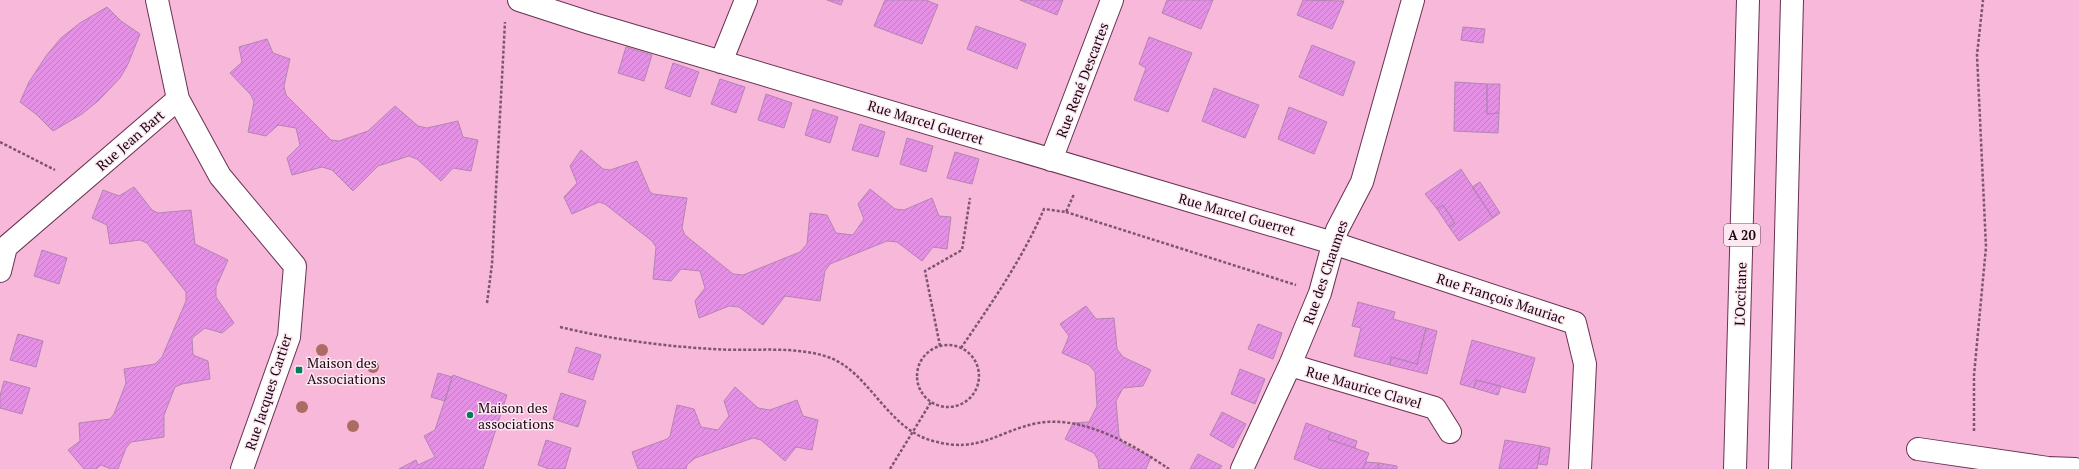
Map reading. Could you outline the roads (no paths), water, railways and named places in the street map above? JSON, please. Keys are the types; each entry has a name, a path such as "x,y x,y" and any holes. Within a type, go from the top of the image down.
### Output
{"main road":[{"name":"Rue Jean Bart","path":"0,271 6,247 178,99 157,0"},
{"name":"Rue Marcel Guerret","path":"519,0 721,62 1333,243"},
{"path":"721,62 746,0"},
{"name":"Rue René Descartes","path":"1051,160 1112,0"},
{"name":"Rue des Chaumes","path":"1242,469 1290,365 1320,292 1337,230 1362,182 1413,0"},
{"name":"L'Occitane","path":"1735,469 1748,0"},
{"path":"1780,469 1792,0"},
{"name":"Rue Jacques Cartier","path":"178,99 220,176 295,266 289,337 242,469"},
{"name":"Rue François Mauriac","path":"1333,243 1575,323 1585,364 1580,469"},
{"name":"Rue Maurice Clavel","path":"1290,365 1435,408 1450,432"},
{"path":"1918,449 2048,468 2075,469"}],"place":[{"name":"Maison des Associations","path":"299,370"},
{"name":"Maison des associations","path":"470,415"}]}
